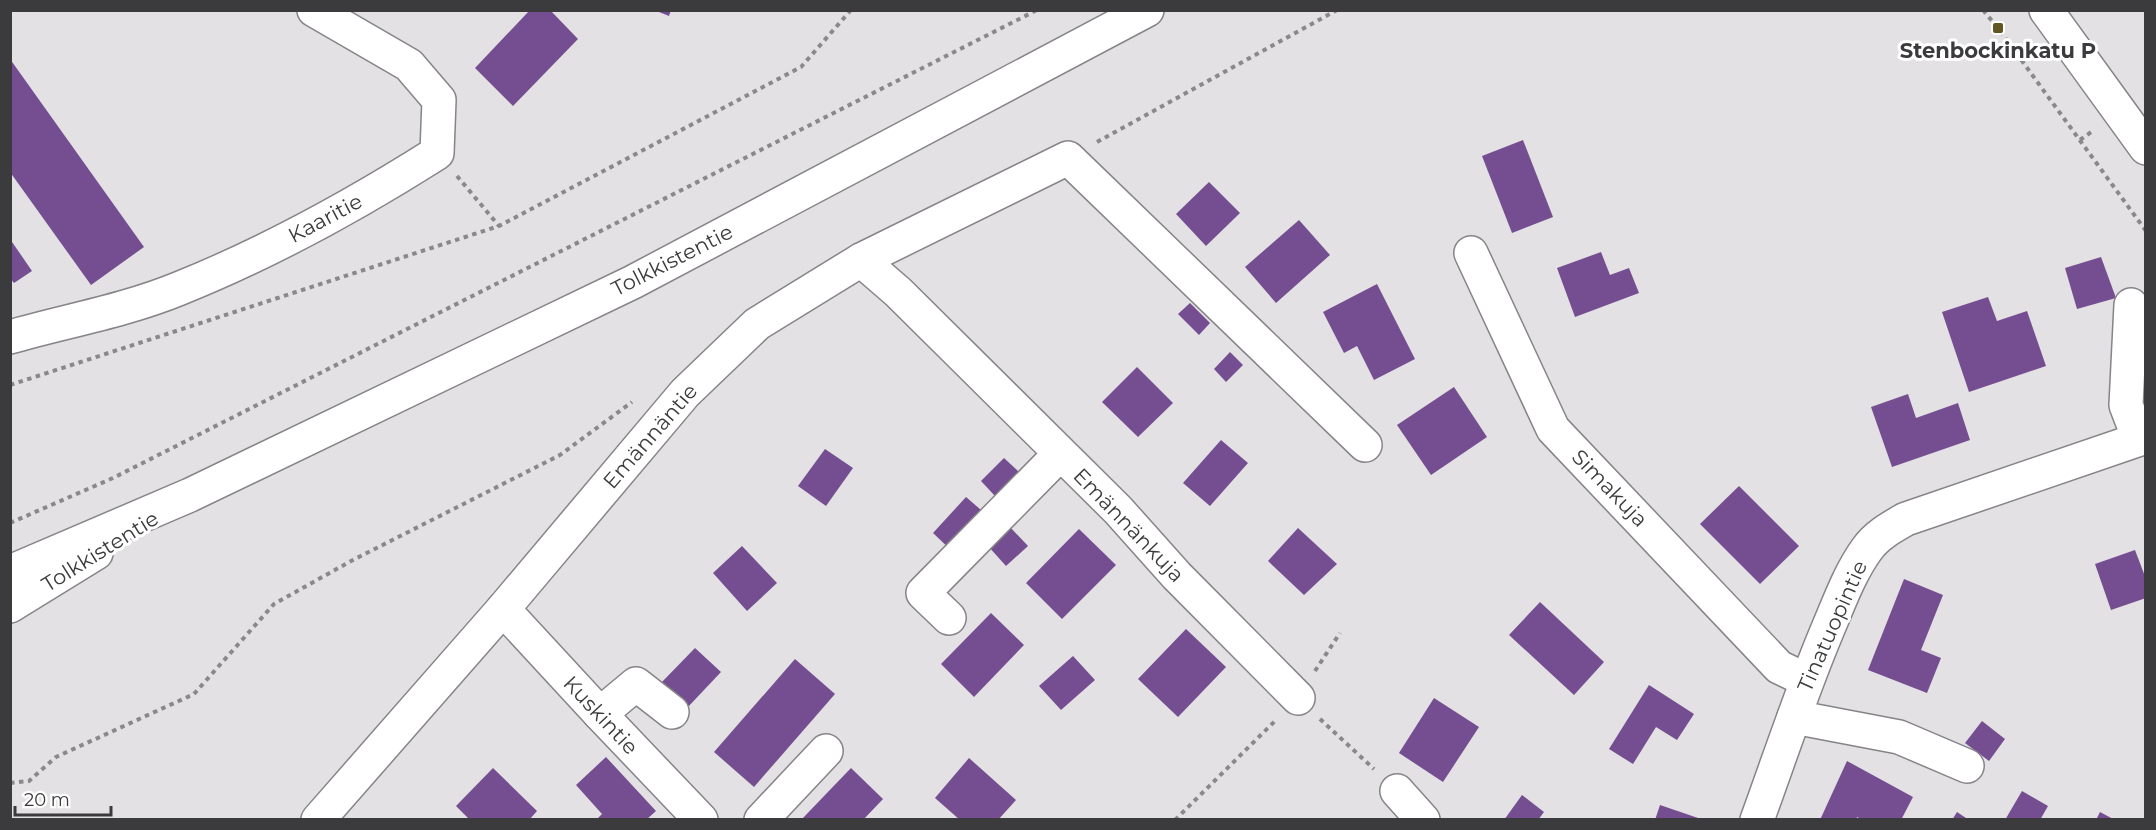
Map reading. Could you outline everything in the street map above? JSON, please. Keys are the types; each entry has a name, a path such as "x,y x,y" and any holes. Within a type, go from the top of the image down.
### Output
{"street":[{"path":"314,10 408,65 439,100 437,153"},
{"name":"Tolkkistentie","path":"10,572 190,495 633,282 1147,10"},
{"path":"2046,10 2145,148"},
{"name":"Kaaritie","path":"10,337 109,312 177,290 261,253 384,186 437,153"},
{"path":"1068,158 1365,445"},
{"name":"Emännäntie","path":"318,819 503,609 685,393 757,324 861,260 1068,158"},
{"name":"Simakuja","path":"1471,253 1553,429 1779,667 1806,680"},
{"name":"Emännänkuja","path":"861,260 898,292 1118,510 1177,576 1298,698"},
{"path":"2131,305 2126,405 2142,438"},
{"name":"Tinatuopintie","path":"1756,819 1806,680 1851,576 1868,548 1884,532 1906,519 2142,438"},
{"path":"949,618 923,593 1060,454"},
{"name":"Tolkkistentie","path":"10,606 190,495"},
{"name":"Kuskintie","path":"503,609 701,819"},
{"path":"600,714 636,684 672,712"},
{"path":"1794,717 1899,736 1967,766"},
{"path":"761,819 826,751"},
{"path":"1397,791 1423,819"}],"path":[{"path":"10,385 499,226 801,67 851,10"},
{"path":"10,523 113,478 1037,10"},
{"path":"1068,158 1337,10"},
{"path":"1983,10 2145,231"},
{"path":"437,153 499,226"},
{"path":"10,783 29,781 56,757 194,694 274,604 351,561 560,455 634,400"},
{"path":"1175,819 1298,698 1340,633"},
{"path":"1298,698 1397,791"}],"building":[{"path":"530,10 550,10 578,39 513,106 475,68"},
{"path":"654,10 671,10 669,16"},
{"path":"10,59 144,247 91,285 10,172"},
{"path":"1523,140 1553,217 1512,233 1482,156"},
{"path":"1209,182 1240,213 1206,246 1176,214"},
{"path":"1299,220 1330,255 1276,303 1245,267"},
{"path":"10,239 32,271 14,283 10,278"},
{"path":"1601,252 1610,275 1629,268 1639,293 1575,317 1557,268"},
{"path":"2101,257 2116,298 2077,309 2065,268"},
{"path":"1377,284 1415,359 1374,380 1357,346 1344,353 1323,312"},
{"path":"1988,297 1997,321 2027,311 2046,366 1969,392 1942,312"},
{"path":"1190,303 1210,323 1199,335 1178,314"},
{"path":"1230,352 1243,365 1226,382 1214,369"},
{"path":"1137,367 1173,403 1138,437 1102,402"},
{"path":"1454,387 1487,437 1431,475 1397,425"},
{"path":"1908,394 1916,418 1958,403 1970,440 1892,467 1871,407"},
{"path":"1221,440 1248,463 1210,506 1183,483"},
{"path":"825,449 853,468 826,506 798,486"},
{"path":"1004,458 1019,472 995,496 981,481"},
{"path":"1739,486 1799,546 1760,584 1700,524"},
{"path":"966,497 988,516 954,553 933,533"},
{"path":"1009,526 1028,546 1006,566 988,546"},
{"path":"1298,528 1337,564 1304,595 1268,561"},
{"path":"1079,529 1116,565 1062,619 1026,583"},
{"path":"742,546 777,583 747,611 713,573"},
{"path":"2135,550 2146,579 2146,598 2111,610 2095,564"},
{"path":"1904,579 1943,595 1921,650 1941,658 1927,693 1868,670"},
{"path":"1540,602 1604,662 1574,695 1509,635"},
{"path":"991,613 1024,645 974,697 941,664"},
{"path":"1186,629 1226,667 1178,717 1138,679"},
{"path":"695,648 721,672 687,708 661,683"},
{"path":"1073,656 1095,680 1061,710 1039,686"},
{"path":"795,659 835,694 754,787 714,752"},
{"path":"1649,685 1694,714 1677,740 1656,727 1633,764 1609,749"},
{"path":"1434,698 1479,727 1443,782 1399,753"},
{"path":"1982,721 2005,739 1989,761 1965,743"},
{"path":"606,757 656,811 646,820 596,820 602,814 576,785"},
{"path":"969,758 1016,800 998,820 960,820 935,798"},
{"path":"1847,761 1913,797 1901,820 1863,820 1857,817 1856,820 1820,820"},
{"path":"493,768 537,811 529,820 470,820 456,806"},
{"path":"851,768 883,799 863,820 801,820"},
{"path":"2022,791 2048,806 2040,820 2005,820"},
{"path":"1522,795 1544,812 1538,820 1504,820"},
{"path":"1660,805 1701,819 1701,820 1655,820"},
{"path":"1957,812 1969,820 1952,820"},
{"path":"2100,812 2115,820 2096,820"}],"place":[{"name":"Stenbockinkatu P","path":"1998,28"}]}
